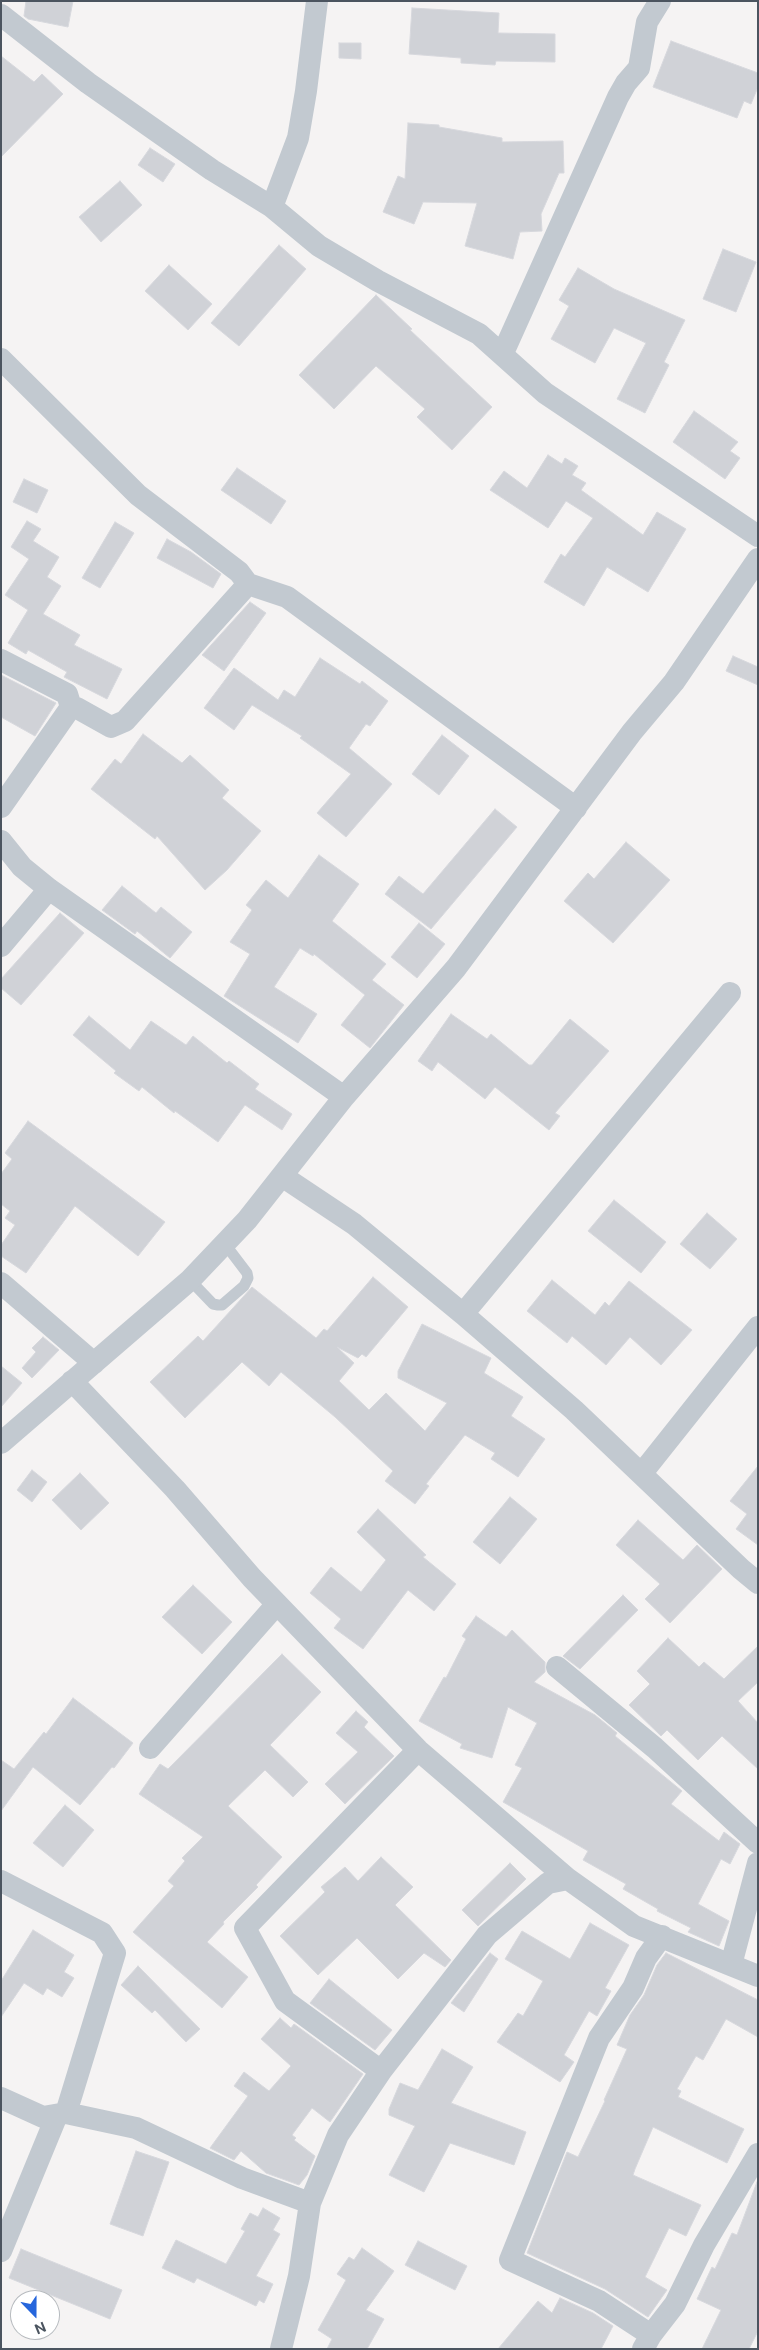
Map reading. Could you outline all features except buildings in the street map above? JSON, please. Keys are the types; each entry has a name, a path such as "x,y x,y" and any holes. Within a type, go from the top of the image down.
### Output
{"street":[{"path":"272,207 298,138 306,91 316,1"},
{"path":"503,353 618,96 639,68 647,22 660,1"},
{"path":"1,15 111,99 212,170 272,207 319,246 378,281 479,334 503,353 545,393 758,536"},
{"path":"1,359 138,495 239,572 248,584 287,597 576,808"},
{"path":"1,1443 190,1280 225,1244 282,1176 344,1097 456,968 632,732 674,682 758,559"},
{"path":"71,707 77,708 111,727 125,721 248,584"},
{"path":"1,660 67,694 71,707"},
{"path":"1,807 71,707"},
{"path":"1,842 22,867 49,889 344,1097"},
{"path":"1,946 49,889"},
{"path":"463,1314 730,993"},
{"path":"282,1176 354,1224 463,1314 574,1410 741,1569 758,1582"},
{"path":"1,1283 94,1363"},
{"path":"642,1473 758,1327"},
{"path":"72,1381 174,1488 252,1578 418,1750 568,1879 634,1926 758,1976"},
{"path":"150,1748 277,1604"},
{"path":"557,1667 655,1748 758,1843"},
{"path":"381,2072 285,2002 245,1928 418,1750"},
{"path":"731,1965 758,1862"},
{"path":"281,2349 300,2276 310,2204 338,2135 381,2072 487,1935 548,1883 568,1879"},
{"path":"1,1882 102,1933 115,1953 62,2114 1,2251"},
{"path":"662,1936 646,1958 633,1988 599,2038 510,2260 599,2301 647,2342 676,2304 704,2244 758,2154"},
{"path":"1,2098 43,2117 62,2114 136,2128 242,2178 310,2204"}],"lane":[{"path":"190,1280 213,1304 218,1305 222,1305 244,1286 248,1278 247,1273 225,1244"}]}
